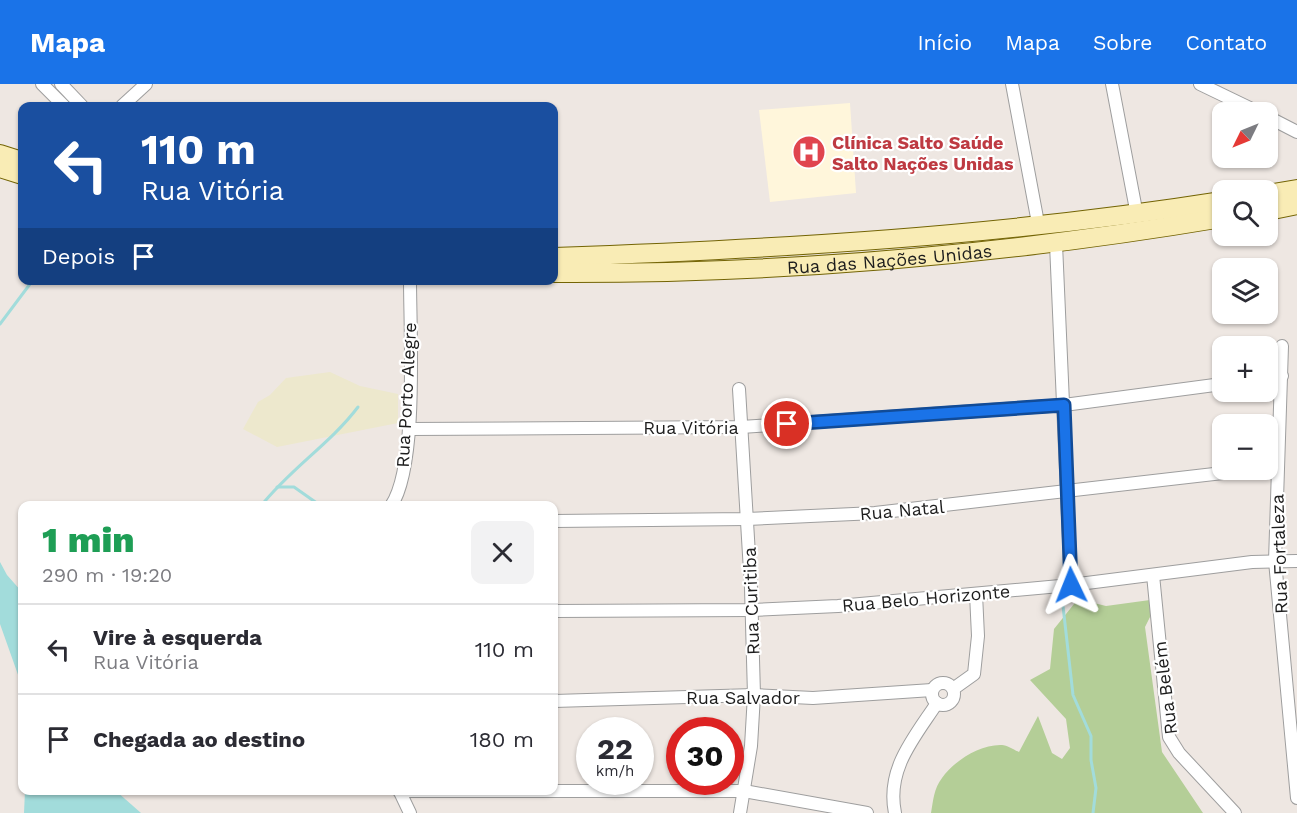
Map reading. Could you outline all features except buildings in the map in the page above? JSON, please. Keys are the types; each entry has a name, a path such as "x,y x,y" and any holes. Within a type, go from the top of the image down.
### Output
{"main road":[{"path":"0,154 18,159"},
{"path":"0,168 18,174"},
{"path":"1278,192 1297,189"},
{"name":"Rua das Nações Unidas","path":"558,257 770,249 903,239 1038,223 1137,215 1212,203"},
{"path":"1278,209 1297,205"},
{"name":"Rua das Nações Unidas","path":"558,273 655,273 902,259 1056,244 1212,220"},
{"path":"902,259 905,252 903,239"}],"street":[{"path":"42,84 60,102"},
{"path":"61,84 78,102"},
{"path":"126,102 146,84"},
{"path":"1012,84 1038,223"},
{"path":"1112,84 1137,215"},
{"path":"1200,84 1237,102"},
{"path":"1278,122 1297,132"},
{"path":"1056,244 1071,585"},
{"name":"Rua Porto Alegre","path":"394,501 399,493 409,429 410,285"},
{"name":"Rua Fortaleza","path":"1278,414 1282,376 1282,346"},
{"path":"1278,377 1282,376"},
{"name":"Rua Vitória","path":"409,429 741,427 1064,405 1212,385"},
{"name":"Rua Curitiba","path":"739,389 752,610 754,695 751,746 744,791"},
{"name":"Rua Natal","path":"558,521 747,519 875,513 1212,474"},
{"name":"Rua Fortaleza","path":"1272,480 1275,561 1297,798"},
{"name":"Rua Belo Horizonte","path":"558,611 752,610 976,594 1275,561 1297,561"},
{"name":"Rua Belém","path":"1153,575 1169,737 1179,753 1235,813"},
{"path":"953,689 974,674 978,636 976,594"},
{"path":"941,682 947,683 953,689 954,698 945,705 937,703 932,696 932,690 941,682"},
{"name":"Rua Salvador","path":"558,701 754,695 813,698 932,690"},
{"path":"895,813 891,797 896,769 937,703"},
{"path":"558,791 666,791"},
{"path":"744,791 867,813"},
{"path":"401,795 410,813"},
{"name":"Rua Curitiba","path":"740,813 743,795"}],"shaded area":[{"name":"Clínica Salto Saúde Salto Nações Unidas","path":"850,103 856,193 770,202 759,110"},
{"path":"330,372 360,386 398,394 398,423 277,447 243,429 258,402 270,395 286,378"}],"green space":[{"path":"1078,599 1106,606 1150,600 1151,615 1145,627 1162,752 1203,813 931,813 937,786 953,766 968,755 994,745 1004,745 1019,752 1038,716 1052,753 1062,759 1070,748 1066,719 1030,680 1050,669 1054,629"}],"water":[{"path":"0,562 18,587 18,675 0,624"},
{"path":"25,795 121,795 141,813 24,813"}],"waterway":[{"path":"0,324 29,285"},
{"path":"265,501 284,480 335,433 358,407"},
{"path":"277,487 294,487 314,501"},
{"path":"1063,606 1073,695 1091,736 1091,760 1096,788 1093,813"}],"place":[{"name":"Clínica Salto Saúde Salto Nações Unidas","path":"809,152"}],"route":[{"path":"787,424 1064,405 1071,585"}]}
